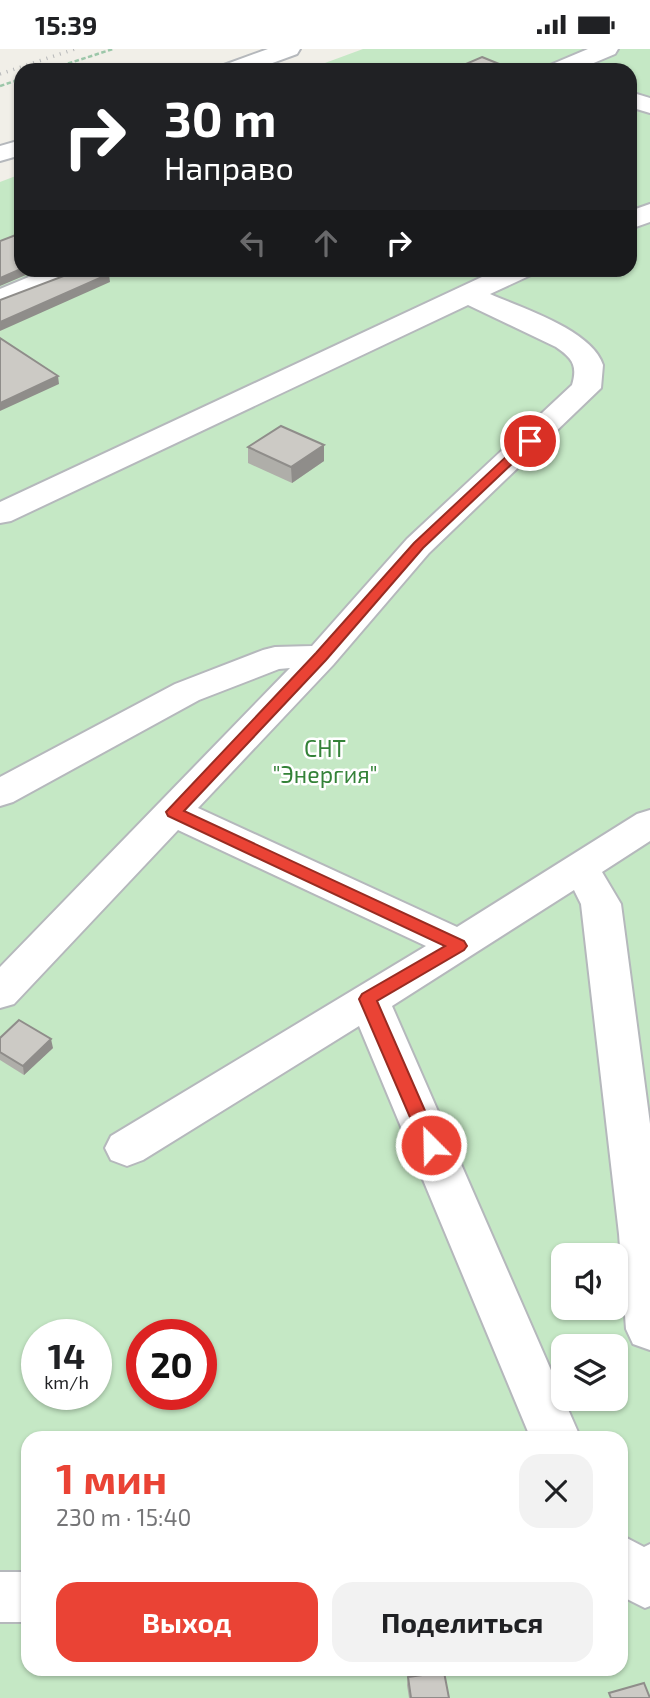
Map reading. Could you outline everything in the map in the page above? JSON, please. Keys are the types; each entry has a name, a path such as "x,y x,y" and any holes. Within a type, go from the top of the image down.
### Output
{"lane":[{"path":"251,63 289,49"},
{"path":"574,63 607,49"},
{"path":"0,299 54,277"},
{"path":"0,514 504,277"},
{"path":"0,993 321,657 418,545 586,389 591,371 585,355 559,336 467,294"},
{"path":"0,793 187,692 275,658 321,657"},
{"path":"173,812 458,946"},
{"path":"127,1148 458,946 650,823"},
{"path":"581,869 601,904 642,1234 650,1329"},
{"path":"368,999 553,1431"},
{"path":"0,1597 21,1597"}],"path":[{"path":"70,63 113,49"}],"green space":[{"name":"СНТ \"Энергия\"","path":"363,49 650,49 650,1698 0,1698 0,182 14,177 14,277 637,277 637,63 325,63"}],"building":[{"path":"482,57 497,63 468,63"},
{"path":"14,236 14,272 0,278 0,241"},
{"path":"61,277 102,277 0,322 0,300"},
{"path":"0,338 58,376 0,403"},
{"path":"281,426 324,445 291,467 248,447"},
{"path":"19,1020 51,1039 23,1066 0,1052 0,1038"},
{"path":"445,1676 449,1698 411,1698 408,1677"},
{"path":"644,1683 650,1698 611,1698 609,1693"}],"railway":[{"path":"33,63 75,49"},
{"path":"0,74 14,69"}],"route":[{"path":"431,1145 368,999 458,946 173,812 321,657 418,545 530,441"}]}
